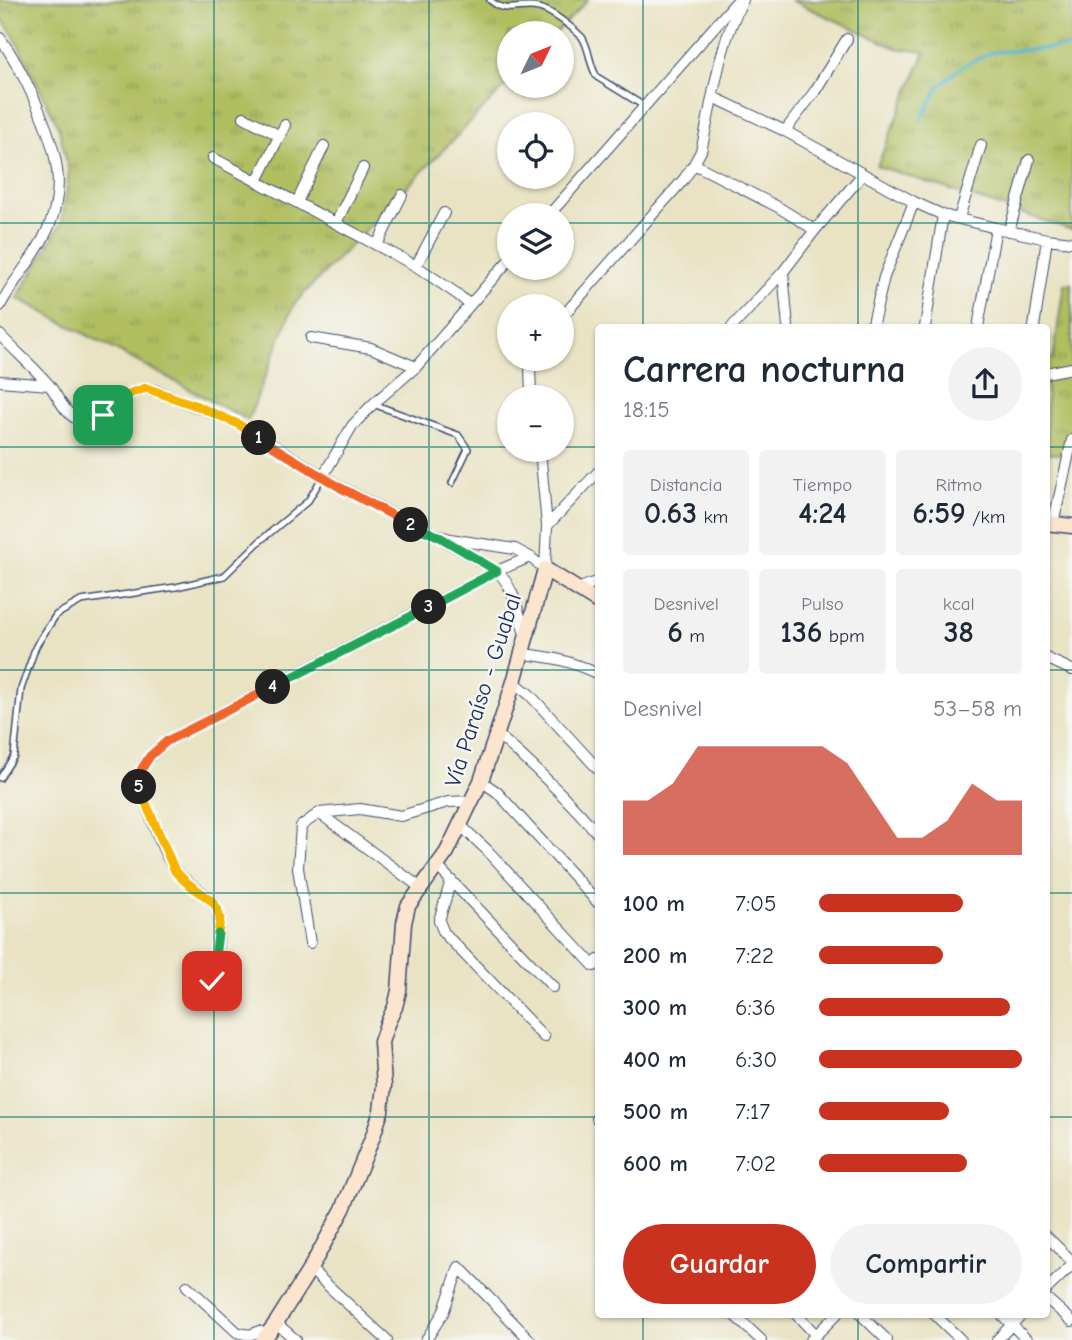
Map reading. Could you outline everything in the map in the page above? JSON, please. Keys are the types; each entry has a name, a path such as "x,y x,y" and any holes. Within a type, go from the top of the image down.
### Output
{"street":[{"path":"559,203 741,0"},
{"path":"574,303 684,179 694,164 701,151 725,45 741,0"},
{"path":"0,38 10,51 37,104 57,171 57,195 46,233 0,306"},
{"path":"785,131 816,91 847,39"},
{"path":"713,97 785,131 914,202 943,215 1047,239 1072,242"},
{"path":"244,117 280,136"},
{"path":"257,181 285,125"},
{"path":"959,218 981,145"},
{"path":"297,202 324,146"},
{"path":"213,158 416,265 470,305"},
{"path":"1009,231 1029,160"},
{"path":"694,164 778,207 815,230"},
{"path":"335,223 363,168"},
{"path":"735,324 783,272 863,174"},
{"path":"377,245 402,195"},
{"path":"873,324 884,276 914,202"},
{"path":"416,265 444,213"},
{"path":"925,324 943,215"},
{"path":"979,324 996,228"},
{"path":"1034,324 1047,239"},
{"path":"783,272 788,324"},
{"path":"323,476 352,426 416,367 497,274"},
{"path":"0,335 49,385 65,409 76,418 91,419 103,415 131,393 146,388 160,392 238,424 323,476 424,531 438,536 515,549 545,569"},
{"path":"311,338 371,348 416,367"},
{"path":"1050,372 1072,368"},
{"path":"0,381 49,385"},
{"path":"1072,440 1050,524 1072,526"},
{"path":"541,462 547,526 545,569"},
{"path":"547,526 595,475"},
{"path":"438,536 503,577 511,588 526,639"},
{"path":"212,981 220,919 217,908 175,871 166,853 138,785 141,770 150,756 167,741 497,571 530,557"},
{"name":"Vía Paraíso - Guabal","path":"269,1333 310,1269 343,1209 373,1136 381,1111 384,1086 381,1042 399,991 404,923 408,906 447,852 481,781 514,682 545,569 595,600"},
{"path":"578,590 595,582"},
{"path":"522,654 574,663 595,673"},
{"path":"1050,660 1072,670"},
{"path":"514,682 530,695 595,766"},
{"path":"497,734 546,778 595,830"},
{"path":"481,781 497,792 595,900"},
{"path":"310,943 298,868 301,826 319,813 360,809 401,816 448,802 472,801"},
{"path":"319,813 421,888"},
{"path":"460,825 595,964"},
{"path":"437,866 553,987"},
{"path":"451,880 439,921 444,933 544,1037"},
{"path":"1050,1240 1072,1263 1050,1286"},
{"path":"426,1340 443,1313 459,1267 530,1340"},
{"path":"310,1269 387,1340"},
{"path":"187,1286 237,1332 245,1335 259,1331 296,1340"},
{"path":"1050,1302 1072,1321"},
{"path":"737,1318 761,1340"},
{"path":"799,1318 814,1337 833,1318"},
{"path":"864,1318 887,1340"},
{"path":"938,1318 961,1340"},
{"path":"1005,1318 1027,1340"},
{"path":"996,1340 1018,1318"}],"lane":[{"path":"490,0 502,8 538,7 556,17 586,42 593,73 645,106"},
{"path":"373,404 458,435 468,449 452,483"},
{"path":"0,778 14,756 21,690 36,646 56,615 82,601 176,587 225,576 260,541 308,500 323,476"}],"green space":[{"path":"0,0 588,0 568,21 497,21 497,94 294,304 248,420 17,298 62,222 69,173 59,128 15,38 0,16"},
{"path":"791,0 1072,0 1072,230 877,166 925,52 896,48"},
{"path":"1064,284 1072,284 1072,455 1050,453 1050,359 1053,359"}],"waterway":[{"path":"921,120 939,86 963,66 992,52 1072,47"}],"route":[{"path":"103,415 131,393 146,388 197,406 238,424 341,488 438,536 497,571 167,741 150,756 141,770 138,785 166,853 175,871 217,908 220,919 212,981"}]}
